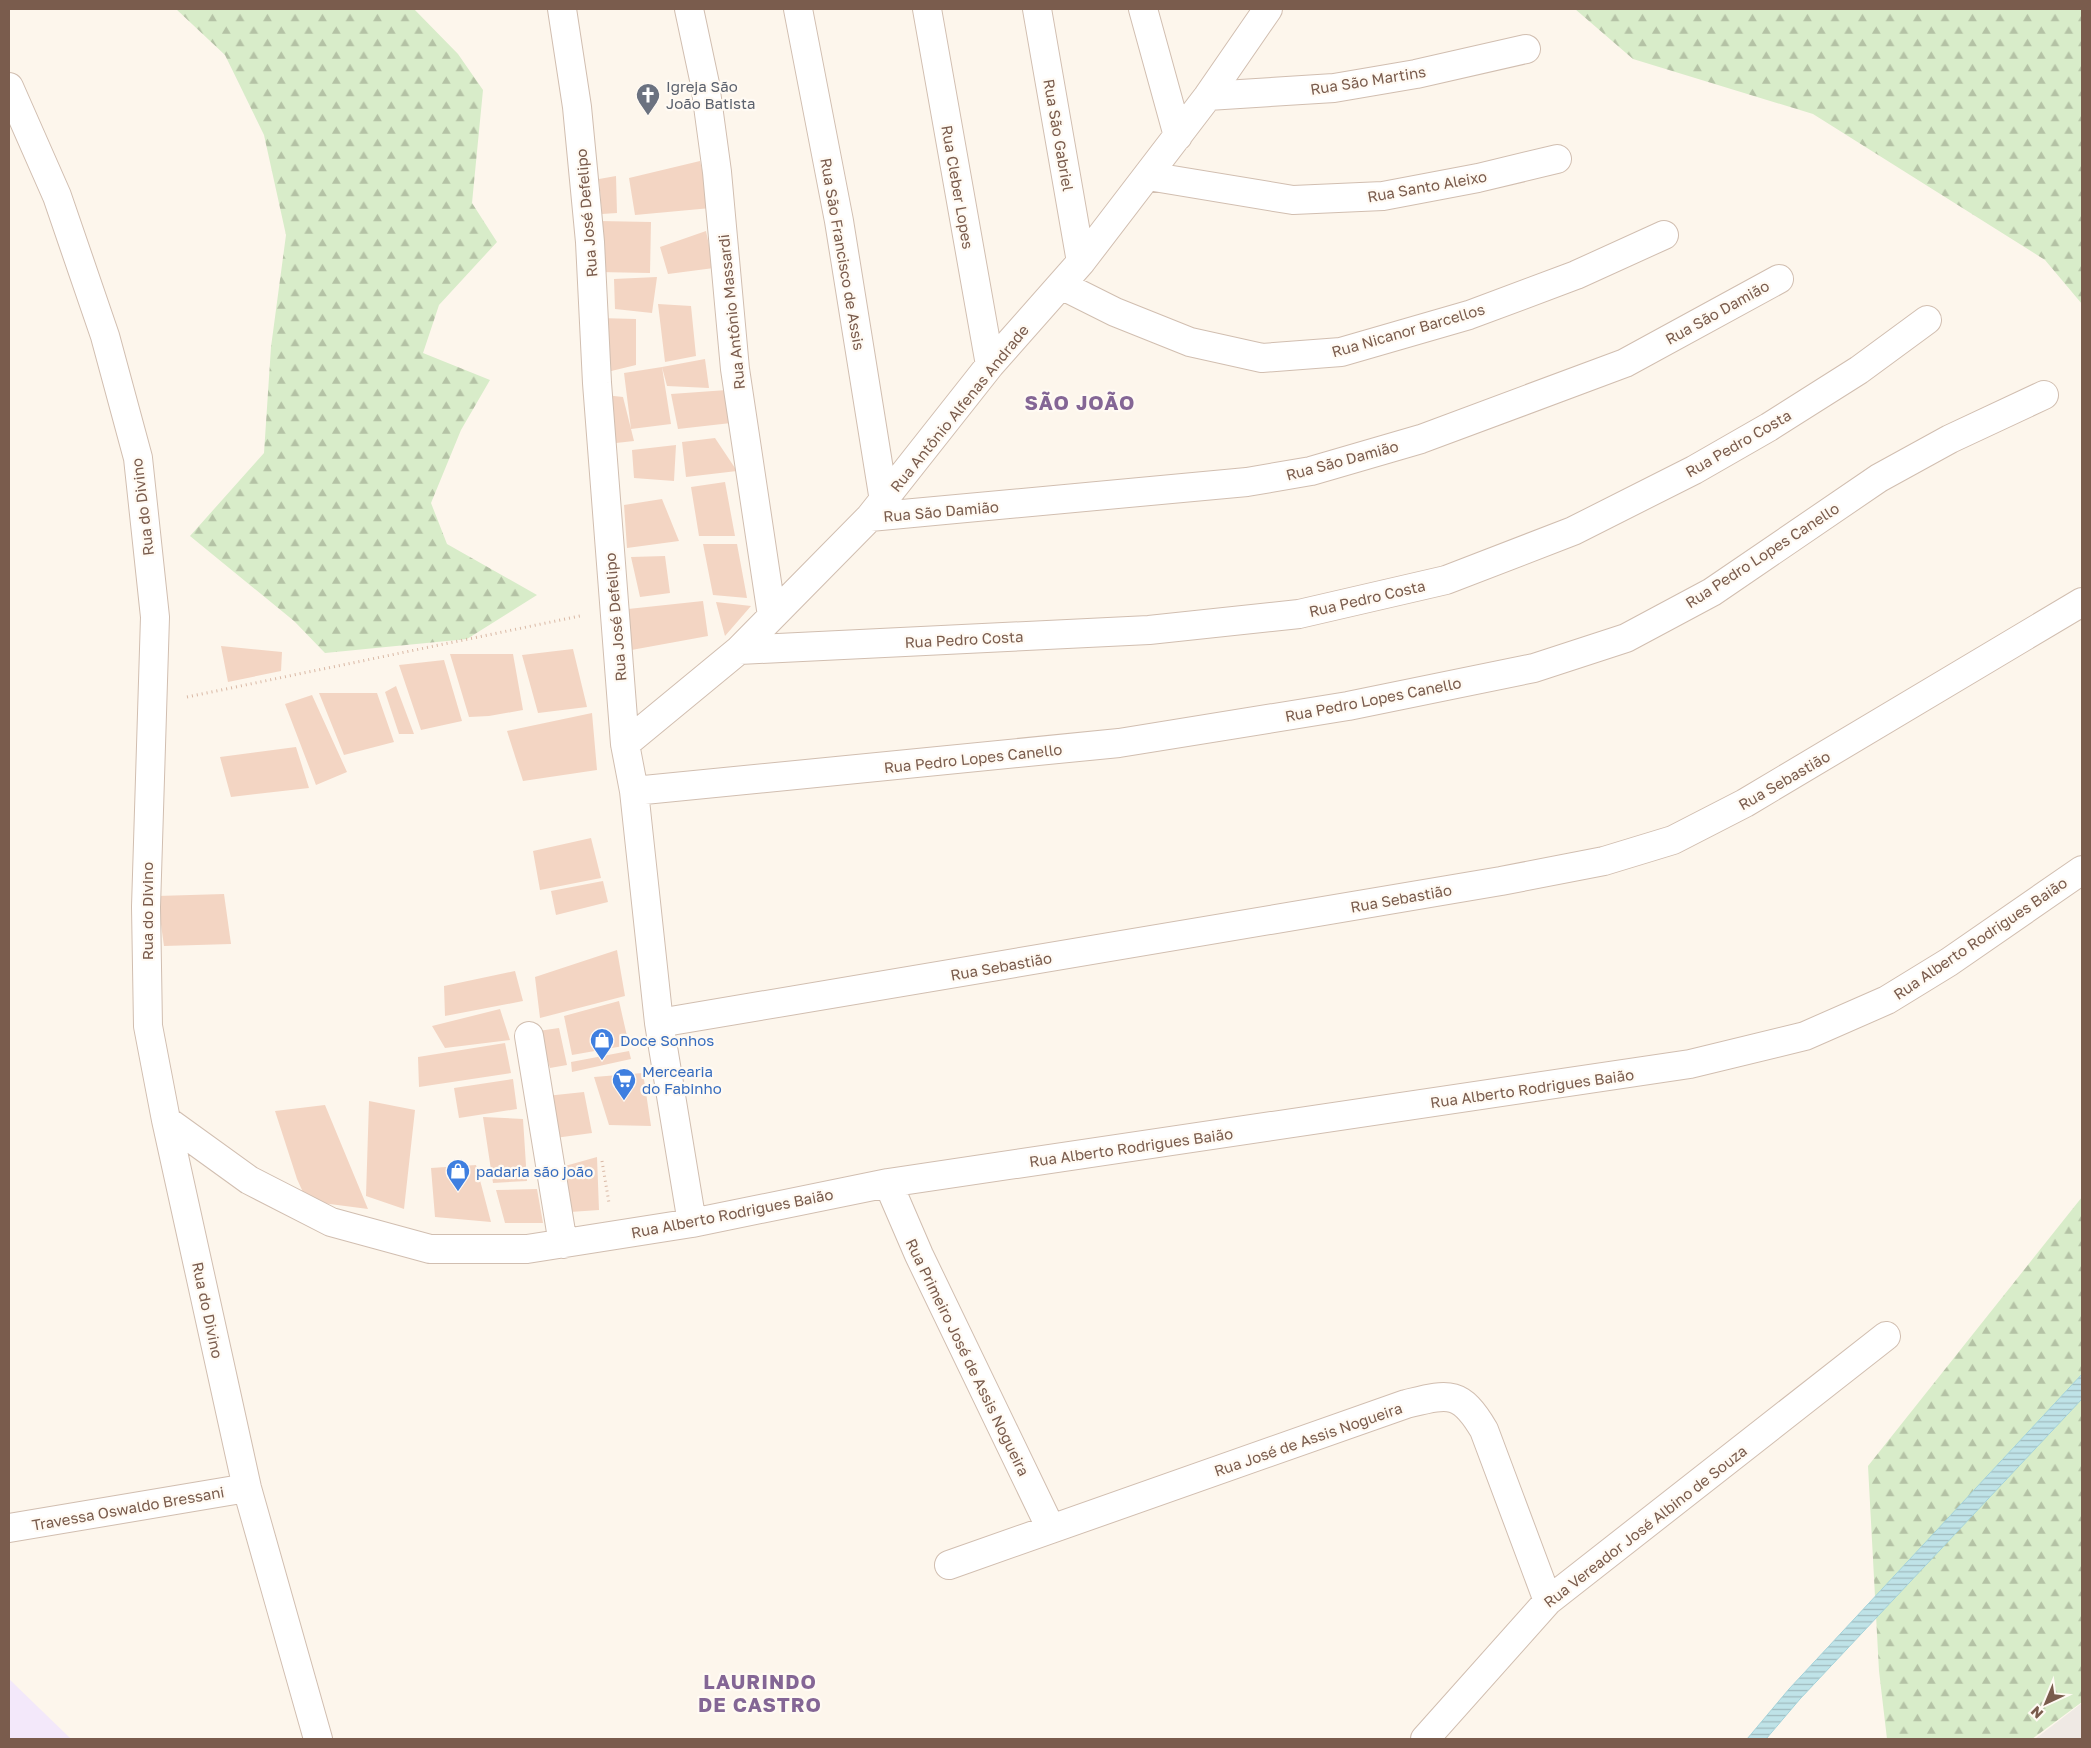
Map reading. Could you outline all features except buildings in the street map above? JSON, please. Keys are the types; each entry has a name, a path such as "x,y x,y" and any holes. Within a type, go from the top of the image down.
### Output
{"street":[{"name":"Rua José Defelipo","path":"562,9 577,108 590,242 597,382 626,744 634,792 659,1023 692,1223"},
{"name":"Rua Antônio Massardi","path":"689,9 705,84 714,153 735,369 772,616"},
{"name":"Rua São Francisco de Assis","path":"798,9 838,221 877,509"},
{"name":"Rua Cleber Lopes","path":"927,9 990,365"},
{"name":"Rua São Gabriel","path":"1037,9 1082,262"},
{"path":"1143,9 1178,136"},
{"name":"Rua Antônio Alfenas Andrade","path":"626,744 739,650 877,509 990,365 1082,262 1208,96 1268,9"},
{"name":"Rua São Martins","path":"1208,96 1334,88 1416,74 1526,49"},
{"name":"Rua do Divino","path":"9,87 57,196 105,336 138,458 155,617 146,907 148,1026 166,1120 247,1488 318,1739"},
{"name":"Rua Santo Aleixo","path":"1148,176 1220,189 1303,200 1383,196 1478,178 1557,159"},
{"name":"Rua Nicanor Barcellos","path":"1061,286 1115,312 1190,342 1262,358 1341,352 1469,315 1576,275 1664,235"},
{"name":"Rua São Damião","path":"877,509 1247,482 1311,470 1421,439 1625,363 1779,279"},
{"name":"Rua Pedro Costa","path":"739,650 1149,630 1299,614 1446,580 1573,531 1694,470 1769,427 1859,370 1927,320"},
{"name":"Rua Pedro Lopes Canello","path":"634,792 1119,743 1348,706 1534,668 1626,638 1643,629 1712,592 1879,478 1950,439 2044,395"},
{"name":"Rua Sebastião","path":"659,1023 1501,881 1613,858 1673,840 1745,803 2082,602"},
{"name":"Rua Alberto Rodrigues Baião","path":"166,1120 249,1180 331,1222 430,1249 527,1249 692,1223 888,1184 1690,1064 1805,1036 1887,1000 1949,962 2082,870"},
{"path":"529,1036 563,1244"},
{"name":"Rua Primeiro José de Assis Nogueira","path":"888,1184 918,1255 1051,1529"},
{"name":"Rua Vereador José Albino de Souza","path":"1425,1739 1548,1601 1886,1336"},
{"name":"Rua José de Assis Nogueira","path":"949,1565 1406,1404 1435,1397 1451,1396 1464,1403 1475,1414 1484,1430 1548,1601"},
{"name":"Travessa Oswaldo Bressani","path":"9,1528 247,1488"}],"path":[{"path":"152,704 614,609"},
{"path":"602,1161 614,1235"}],"shaded area":[{"path":"9,1679 71,1739 9,1739"},
{"path":"2082,1703 2082,1739 2035,1739"}],"green space":[{"path":"176,9 414,9 458,54 483,90 472,203 497,242 439,305 423,353 490,380 461,430 431,503 447,544 537,595 467,639 325,653 294,621 190,536 264,453 271,347 286,235 264,135 225,55"},
{"path":"1575,9 2082,9 2082,304 2045,260 1813,114 1633,59"},
{"path":"2082,1197 2082,1702 2032,1739 1887,1739 1879,1671 1868,1466"}],"water":[{"path":"2082,1374 2082,1399 1800,1699 1766,1739 1747,1739 1789,1689"}],"place":[{"name":"Igreja São João Batista","path":"648,116"},
{"name":"Doce Sonhos","path":"602,1061"},
{"name":"Mercearia do Fabinho","path":"624,1101"},
{"name":"padaria são joão","path":"458,1192"}],"district":[{"name":"SÃO JOÃO","path":"1080,402"},
{"name":"LAURINDO DE CASTRO","path":"760,1692"}]}
